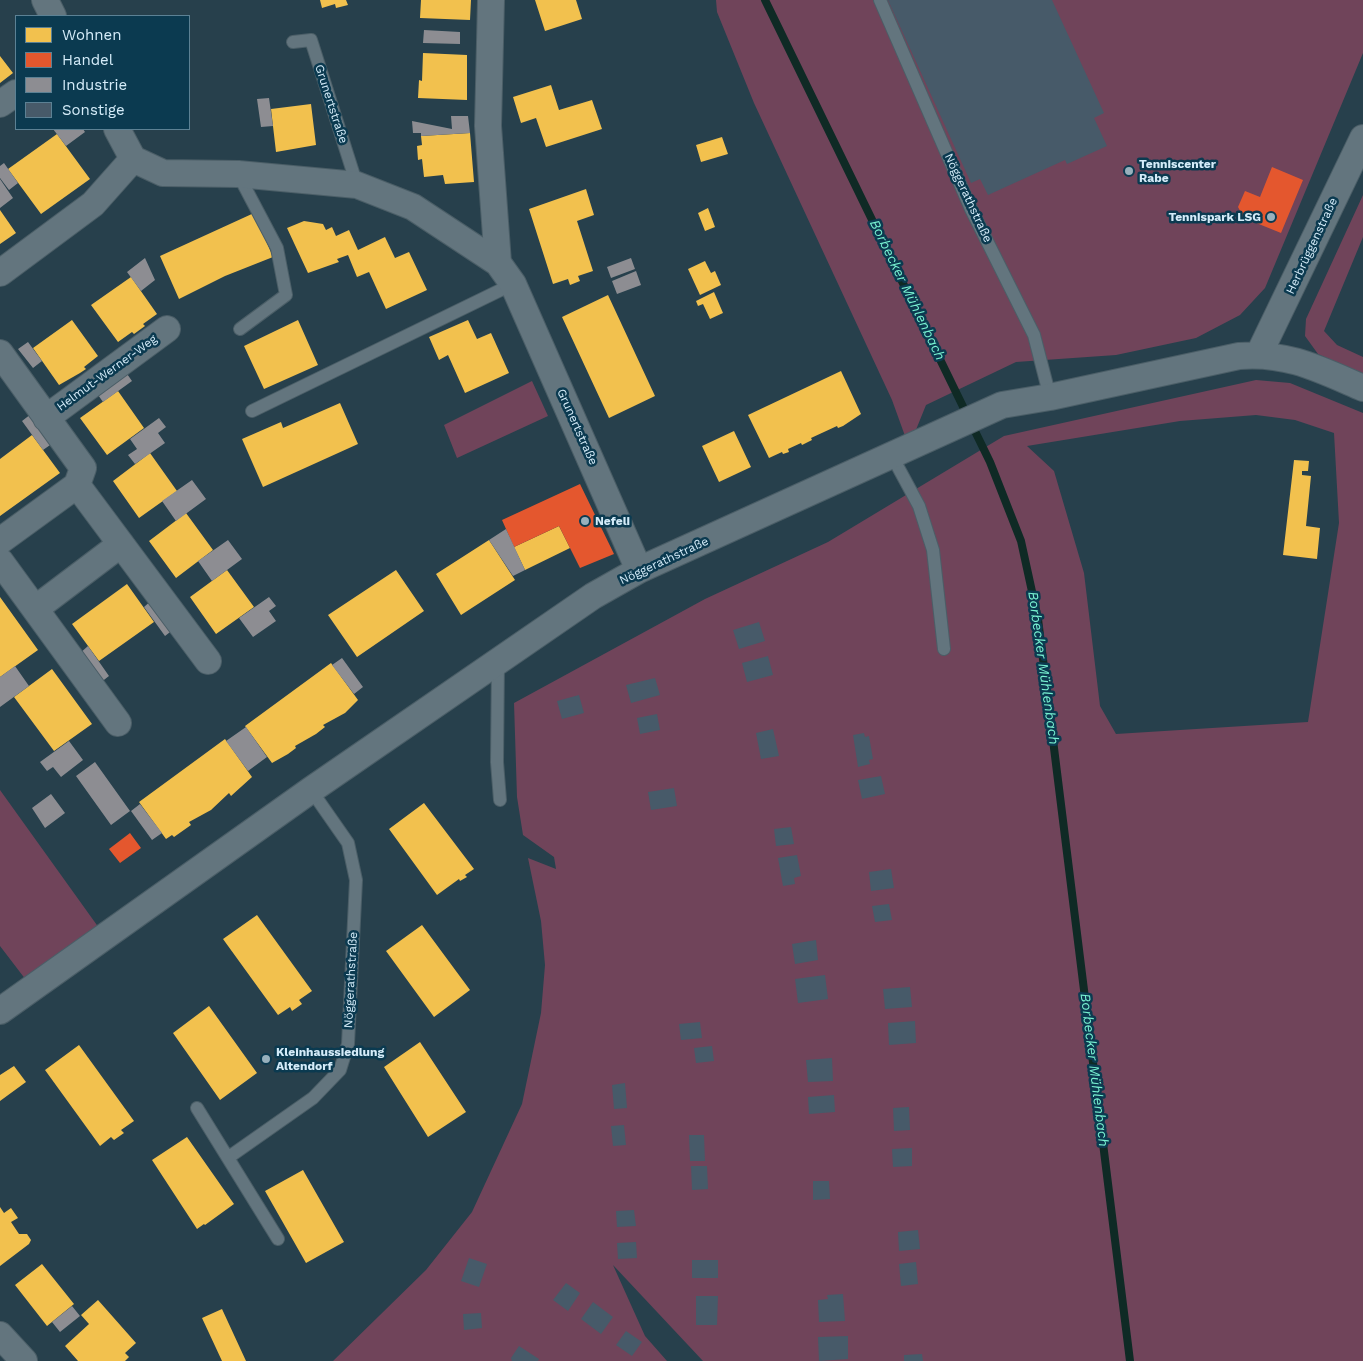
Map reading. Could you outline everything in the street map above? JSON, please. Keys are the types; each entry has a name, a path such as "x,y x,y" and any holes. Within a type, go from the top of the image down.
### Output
{"street":[{"path":"45,0 53,15"},
{"path":"491,0 488,126 498,263"},
{"path":"0,104 15,94"},
{"path":"0,273 93,204 133,159 118,130"},
{"name":"Herbrüggenstraße","path":"1259,354 1363,138"},
{"name":"Grunertstraße","path":"133,159 163,172 238,174 357,185 413,207 498,263 514,284 639,570"},
{"name":"Helmut-Werner-Weg","path":"46,418 167,329"},
{"name":"Nöggerathstraße","path":"0,1011 311,790 593,596 639,570 892,456 939,432 1002,405 1050,397 1239,356 1259,354 1297,360 1363,388"},
{"name":"Helmut-Werner-Weg","path":"3,362 83,468 76,485"},
{"path":"0,541 76,485 208,661"},
{"path":"35,608 121,544"},
{"path":"0,561 118,723"},
{"path":"0,1335 24,1361"}],"lane":[{"name":"Nöggerathstraße","path":"880,0 971,209 1034,335 1050,397"},
{"name":"Grunertstraße","path":"293,42 311,40 357,185"},
{"path":"238,174 277,248 286,295 240,329"},
{"path":"252,411 514,284"},
{"path":"892,456 919,506 933,550 944,649"},
{"path":"498,660 497,762 500,800"},
{"name":"Nöggerathstraße","path":"229,1157 313,1098 340,1070 348,1044 356,880 348,843 311,790"},
{"path":"197,1108 278,1238"}],"shaded area":[{"name":"Tenniscenter Rabe","path":"716,0 1363,0 1363,53 1265,288 1240,315 1196,338 1116,355 1016,362 926,405 909,447 892,400 754,103 717,12"},
{"path":"1363,195 1363,237 1324,331 1337,345 1363,357 1363,375 1318,354 1305,336 1306,319"},
{"path":"1256,380 1290,383 1363,413 1363,1361 703,1361 613,1265 645,1336 667,1361 333,1361 426,1270 472,1212 522,1104 541,1013 545,965 541,921 528,858 556,869 554,857 523,835 517,797 514,703 705,599 828,542 1004,436","holes":["1256,415 1295,420 1334,433 1339,523 1308,722 1116,734 1100,706 1084,573 1054,471 1027,446 1180,421"]},
{"path":"532,381 548,416 457,458 444,425"},
{"path":"0,790 99,928 26,980 0,946"}],"building: Wohnen":[{"path":"320,0 346,0 348,5 336,8 335,4 322,8"},
{"path":"421,0 471,0 470,20 420,18"},
{"path":"535,0 576,0 582,19 545,31"},
{"path":"423,53 467,55 467,100 418,98 419,80 422,81"},
{"path":"0,56 13,73 0,83"},
{"path":"551,85 559,110 592,100 602,129 546,147 536,118 521,123 513,97"},
{"path":"311,104 316,145 276,152 271,109"},
{"path":"470,133 474,182 445,184 443,175 424,177 422,159 418,160 417,146 422,145 421,136"},
{"path":"57,134 90,179 41,214 8,169"},
{"path":"722,137 728,154 701,162 696,145"},
{"path":"586,189 594,215 577,221 593,271 578,276 580,281 570,285 568,279 553,284 529,209"},
{"path":"708,208 715,227 705,231 698,213"},
{"path":"0,210 16,233 0,244"},
{"path":"254,213 273,257 225,276 179,299 160,256"},
{"path":"304,221 323,224 326,230 332,227 336,236 349,230 358,250 385,237 395,258 409,252 427,290 386,309 369,272 357,277 348,255 337,259 339,262 308,273 287,228"},
{"path":"705,261 711,273 715,271 721,285 700,295 688,269"},
{"path":"131,277 157,314 143,324 145,326 134,334 132,332 118,342 91,305"},
{"path":"714,292 723,313 710,319 703,304 698,306 696,301"},
{"path":"608,295 655,396 609,418 562,317"},
{"path":"72,320 98,356 84,367 86,369 59,385 33,348"},
{"path":"298,320 318,365 264,389 244,346"},
{"path":"468,320 477,339 491,333 509,373 465,393 448,355 439,360 429,337"},
{"path":"841,371 861,414 843,426 838,428 837,426 811,438 812,440 802,445 801,443 788,449 789,452 783,454 782,452 769,458 748,415"},
{"path":"118,391 144,428 107,455 80,418"},
{"path":"340,403 358,444 263,487 242,439 281,422 283,428"},
{"path":"734,431 751,467 719,482 702,446"},
{"path":"32,435 60,473 0,516 0,459"},
{"path":"150,453 177,491 139,518 113,481"},
{"path":"1294,460 1309,461 1308,471 1302,471 1302,475 1311,476 1306,526 1320,528 1317,559 1283,555"},
{"path":"186,513 213,550 176,578 149,541"},
{"path":"559,526 570,548 525,570 514,547"},
{"path":"489,540 515,580 461,615 436,574"},
{"path":"227,570 254,607 216,634 190,597"},
{"path":"396,570 424,611 357,657 328,615"},
{"path":"127,584 154,622 99,661 72,624"},
{"path":"0,597 38,650 0,677"},
{"path":"331,663 358,700 345,713 323,725 325,727 316,734 295,746 296,748 288,754 272,763 245,726"},
{"path":"52,669 92,724 54,751 14,697"},
{"path":"225,739 252,777 231,796 229,793 211,810 189,822 191,825 174,837 172,835 166,839 139,802"},
{"path":"424,803 474,869 465,875 467,877 460,881 459,879 437,895 389,829"},
{"path":"257,915 312,991 299,1000 302,1004 292,1011 290,1007 278,1015 223,939"},
{"path":"422,925 470,990 434,1017 386,951"},
{"path":"209,1006 257,1073 220,1100 173,1033"},
{"path":"420,1042 466,1112 428,1137 384,1067"},
{"path":"79,1045 134,1121 121,1130 124,1133 114,1140 111,1137 100,1146 45,1070"},
{"path":"14,1066 26,1082 0,1101 0,1075"},
{"path":"187,1137 234,1204 197,1229 152,1160"},
{"path":"303,1170 344,1242 306,1263 265,1191"},
{"path":"0,1207 4,1213 11,1208 18,1218 11,1222 19,1234 27,1234 31,1240 29,1244 0,1266"},
{"path":"42,1264 74,1304 47,1326 15,1285"},
{"path":"98,1300 136,1343 125,1353 129,1357 125,1361 78,1361 65,1346 89,1324 81,1315"},
{"path":"222,1309 246,1361 222,1361 202,1318"}],"building: Handel":[{"path":"1272,167 1303,180 1281,233 1244,218 1238,207 1245,191 1260,197"},
{"path":"580,484 614,554 580,568 559,526 514,547 502,520"},
{"path":"130,833 141,848 120,863 109,849"}],"building: Industrie":[{"path":"424,30 460,32 460,44 423,43"},
{"path":"269,98 273,126 261,127 257,99"},
{"path":"451,116 468,116 470,133 421,136 421,133 413,133 412,121 452,129"},
{"path":"54,130 84,130 85,132 66,146"},
{"path":"4,163 18,183 9,190 0,178 0,166"},
{"path":"0,179 13,198 0,208"},
{"path":"145,258 155,280 141,291 127,272"},
{"path":"631,258 635,269 611,278 607,267"},
{"path":"636,271 641,285 617,294 612,281"},
{"path":"28,342 42,361 33,368 18,349"},
{"path":"125,371 132,381 103,402 96,392"},
{"path":"31,414 53,443 43,450 22,421"},
{"path":"159,418 166,427 158,433 165,443 135,464 128,455 137,449 130,439"},
{"path":"192,480 206,499 176,521 162,501"},
{"path":"506,529 525,570 513,576 489,540"},
{"path":"228,540 242,559 212,581 198,561"},
{"path":"269,597 276,606 269,611 276,621 253,637 239,618"},
{"path":"153,599 174,629 165,636 144,607"},
{"path":"88,646 109,676 100,683 79,654"},
{"path":"342,658 363,687 354,694 332,665"},
{"path":"15,666 29,686 0,707 0,677"},
{"path":"246,727 267,757 248,771 226,741"},
{"path":"69,741 83,760 61,777 53,767 47,771 40,762"},
{"path":"95,762 130,811 111,825 76,776"},
{"path":"51,794 65,813 45,828 32,808"},
{"path":"140,804 162,833 152,840 131,811"},
{"path":"72,1306 80,1316 60,1332 52,1322"}],"building: Sonstige":[{"path":"888,0 1052,0 1104,113 1094,118 1107,146 1067,164 1065,160 988,195 980,179 971,183"},
{"path":"759,622 765,641 739,649 733,630"},
{"path":"768,656 773,675 747,682 742,663"},
{"path":"655,678 660,695 631,703 626,685"},
{"path":"579,695 584,713 562,719 557,701"},
{"path":"657,714 660,730 640,734 637,718"},
{"path":"773,729 779,756 761,759 756,733"},
{"path":"864,733 865,737 869,736 873,759 869,760 870,764 858,767 853,735"},
{"path":"881,776 885,794 862,799 858,780"},
{"path":"674,788 677,806 651,810 648,792"},
{"path":"791,827 794,844 776,846 774,829"},
{"path":"797,855 801,876 794,878 795,884 783,886 778,858"},
{"path":"891,869 894,888 871,891 869,872"},
{"path":"889,904 892,920 875,922 872,906"},
{"path":"816,940 818,960 795,964 792,944"},
{"path":"825,975 828,999 798,1003 795,979"},
{"path":"910,987 912,1007 885,1009 883,989"},
{"path":"915,1021 916,1043 889,1045 888,1023"},
{"path":"700,1022 702,1038 681,1040 679,1024"},
{"path":"712,1046 714,1061 696,1063 694,1048"},
{"path":"832,1058 833,1081 808,1082 806,1060"},
{"path":"625,1083 627,1108 614,1109 612,1085"},
{"path":"834,1095 835,1112 809,1114 808,1097"},
{"path":"909,1107 910,1130 894,1131 893,1108"},
{"path":"624,1125 626,1145 613,1146 611,1126"},
{"path":"689,1135 704,1135 705,1161 690,1161"},
{"path":"912,1148 912,1166 893,1167 892,1149"},
{"path":"691,1166 707,1166 708,1189 692,1190"},
{"path":"813,1181 829,1181 830,1199 813,1200"},
{"path":"634,1210 636,1226 617,1227 616,1211"},
{"path":"918,1230 920,1249 899,1251 898,1232"},
{"path":"636,1242 637,1258 618,1259 617,1243"},
{"path":"469,1258 487,1264 479,1287 461,1281"},
{"path":"692,1260 718,1260 718,1278 692,1278"},
{"path":"916,1262 918,1284 901,1286 899,1264"},
{"path":"566,1283 580,1293 568,1311 553,1300"},
{"path":"843,1294 845,1321 819,1322 818,1300 828,1299 827,1295"},
{"path":"696,1296 718,1296 717,1325 696,1325"},
{"path":"593,1302 613,1317 601,1334 581,1319"},
{"path":"481,1313 482,1328 464,1330 463,1314"},
{"path":"626,1331 642,1342 632,1356 616,1345"},
{"path":"848,1336 848,1359 819,1361 818,1337"},
{"path":"519,1346 539,1359 538,1361 512,1361 511,1358"},
{"path":"922,1354 923,1361 904,1361 904,1355"}],"waterway":[{"name":"Borbecker Mühlenbach","path":"765,0 990,462 1021,541 1038,619 1130,1361"}],"place":[{"name":"Tenniscenter Rabe","path":"1129,171"},
{"name":"Tennispark LSG","path":"1271,217"},
{"name":"Nefeli","path":"585,521"},
{"name":"Kleinhaussiedlung Altendorf","path":"266,1059"}]}
